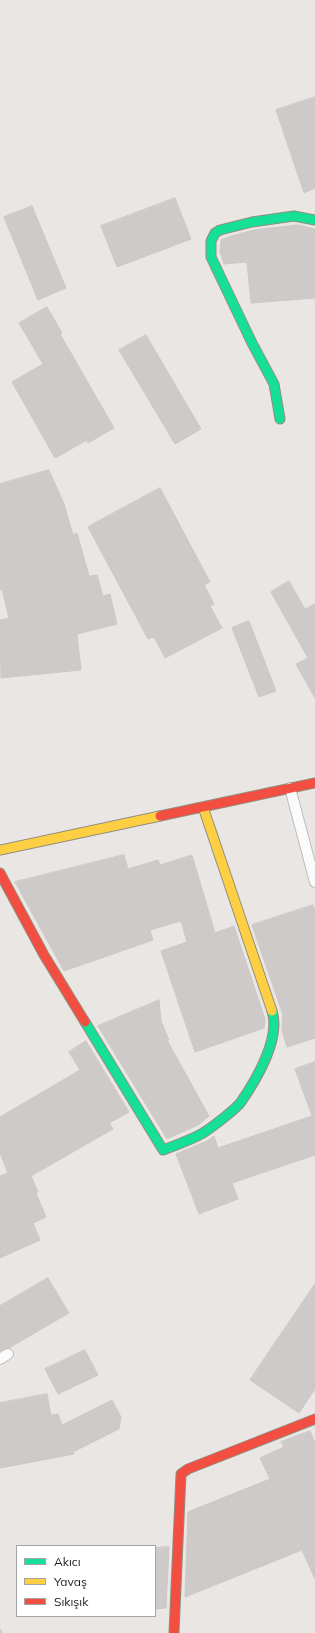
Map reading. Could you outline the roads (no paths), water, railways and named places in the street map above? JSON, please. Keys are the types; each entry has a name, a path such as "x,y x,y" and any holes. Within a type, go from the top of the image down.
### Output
{"street":[{"path":"280,419 274,384 252,344 211,257 209,245 214,234 224,228 252,222 295,216 315,220"},
{"path":"0,850 315,783"},
{"path":"290,788 315,882"},
{"path":"0,873 44,954 162,1150 203,1133 240,1103 264,1063 272,1036 274,1018 203,807"},
{"path":"174,1633 181,1474 188,1469 314,1421"}]}
